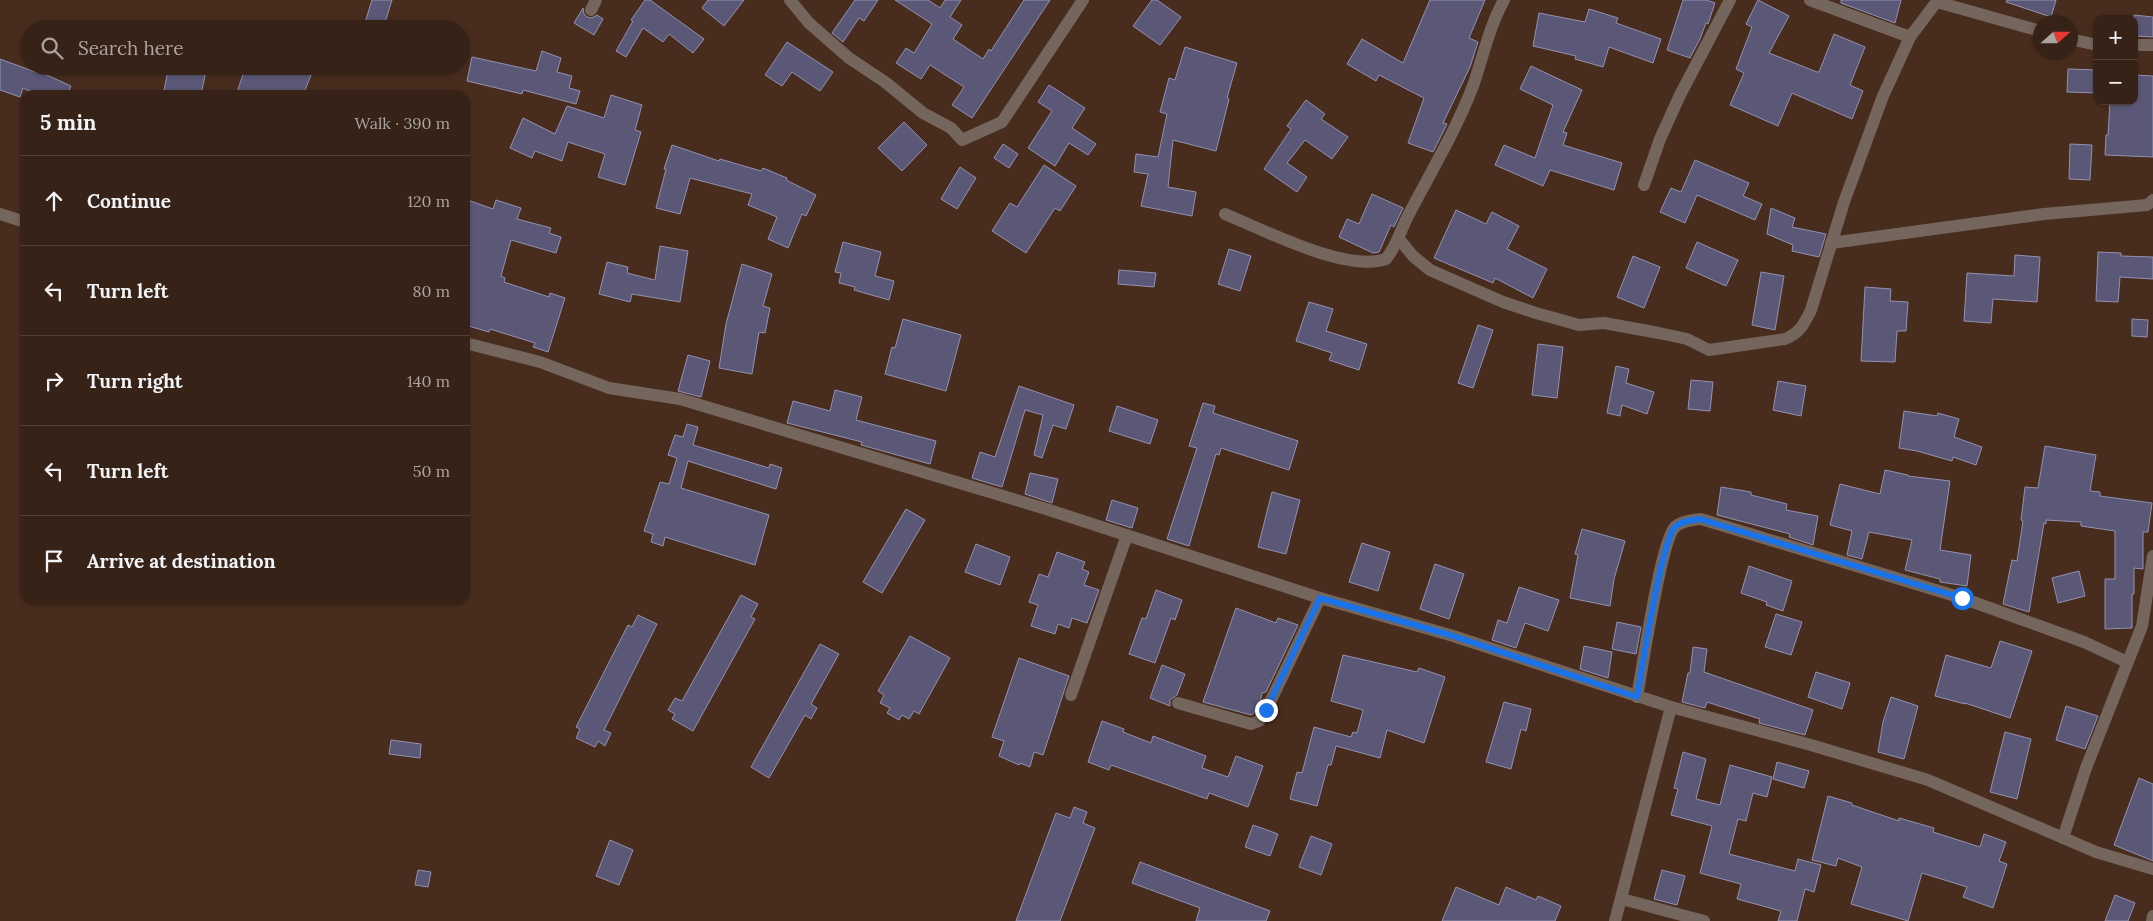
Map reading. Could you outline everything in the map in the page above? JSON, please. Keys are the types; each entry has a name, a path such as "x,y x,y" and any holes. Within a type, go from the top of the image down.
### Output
{"street":[{"path":"790,0 809,23 850,58 885,82 924,113 951,128 962,140 1002,122 1083,0"},
{"path":"1225,214 1320,253 1365,263 1386,259 1399,239 1409,212 1452,133 1473,86 1495,16 1504,0"},
{"path":"1644,185 1660,139 1730,0"},
{"path":"1810,0 1910,37"},
{"path":"1399,239 1413,256 1430,270 1504,302 1579,325 1604,323 1678,337 1709,350 1785,339 1796,335 1804,325 1811,310 1883,96 1910,37 1937,1 2033,29"},
{"path":"2078,41 2093,44"},
{"path":"2138,45 2153,46"},
{"path":"1832,243 2044,214 2147,205 2153,200"},
{"path":"0,214 20,220"},
{"path":"470,344 540,362 609,388 680,399 1046,509 1320,598 1450,635 1637,697 1811,745 1928,780 2063,838 2104,854 2153,869"},
{"path":"1637,697 1662,561 1669,536 1676,526 1700,519 1962,598 2084,642 2127,662"},
{"path":"1071,695 1127,535"},
{"path":"2063,838 2086,768 2142,626 2153,556"},
{"path":"1178,703 1251,724 1259,721 1320,598"},
{"path":"1615,921 1671,707"},
{"path":"1622,899 1704,921"},
{"path":"2152,921 2153,916"}],"building":[{"path":"372,0 392,0 386,20 366,20"},
{"path":"645,0 650,0 704,39 693,53 669,34 663,42 643,28 626,57 616,51 633,21 631,20"},
{"path":"708,0 744,0 724,26 702,8"},
{"path":"855,0 878,0 864,21 859,18 843,42 832,33"},
{"path":"895,0 928,0 940,8 945,0 961,0 950,17 962,25 953,39 983,59 989,49 991,51 1024,0 1050,0 972,118 952,105 964,87 930,65 921,79 896,63 906,48 914,53 932,24"},
{"path":"1152,0 1157,0 1181,17 1160,45 1133,26"},
{"path":"1430,0 1485,0 1469,38 1478,42 1470,67 1443,123 1447,124 1433,152 1408,143 1424,98 1379,75 1376,81 1347,64 1362,39 1403,63"},
{"path":"1683,0 1706,0 1715,3 1708,24 1706,23 1690,58 1667,50"},
{"path":"1758,0 1789,16 1769,53 1819,72 1834,34 1865,47 1850,85 1863,91 1852,119 1792,93 1778,126 1730,105 1744,73 1736,69 1752,27 1746,24"},
{"path":"1841,0 1901,0 1895,23 1841,3"},
{"path":"2007,0 2056,0 2052,15 2045,15 2006,2"},
{"path":"583,8 584,14 587,17 592,18 597,15 603,19 594,35 574,23"},
{"path":"1589,9 1618,18 1616,23 1661,39 1653,63 1609,47 1603,67 1575,59 1576,56 1533,46 1539,13 1585,22"},
{"path":"2138,15 2153,17 2153,37 2138,36"},
{"path":"787,42 833,72 820,91 792,72 782,86 765,75"},
{"path":"1185,47 1237,63 1227,98 1229,99 1216,151 1173,140 1168,187 1196,192 1192,216 1141,206 1148,174 1134,172 1136,154 1158,157 1167,114 1160,112 1169,78 1175,80"},
{"path":"542,51 561,58 557,72 572,76 569,88 580,91 576,104 523,90 522,94 467,81 468,75 470,75 472,57 536,71"},
{"path":"0,59 20,66 20,75 47,75 71,86 69,90 27,90 23,88 20,90 20,97 0,90"},
{"path":"1531,66 1582,90 1563,132 1567,133 1563,145 1622,163 1614,190 1550,170 1543,186 1495,165 1504,145 1535,158 1553,105 1520,89"},
{"path":"2068,69 2093,70 2093,93 2067,92"},
{"path":"167,75 205,75 202,90 164,90"},
{"path":"243,75 311,75 305,90 238,90"},
{"path":"2138,75 2153,76 2153,157 2105,155 2106,135 2108,135 2110,105 2138,105"},
{"path":"1049,85 1085,108 1072,128 1096,144 1088,155 1069,143 1055,166 1028,148 1052,111 1038,102"},
{"path":"611,95 642,105 635,130 641,132 625,185 598,177 605,154 568,142 562,161 535,151 532,158 510,148 523,118 555,134 567,106 604,118"},
{"path":"1306,100 1325,114 1321,119 1348,137 1332,159 1305,140 1287,163 1307,177 1297,192 1264,169 1291,129 1287,126"},
{"path":"904,122 927,145 902,171 878,148"},
{"path":"1003,144 1018,154 1009,168 994,158"},
{"path":"2070,144 2092,145 2090,180 2069,179"},
{"path":"672,145 719,161 720,159 761,171 763,168 787,178 786,180 816,195 806,216 802,214 788,248 768,239 777,217 748,205 752,194 690,178 680,214 656,208 666,169 664,169"},
{"path":"1695,160 1749,183 1743,196 1762,204 1755,220 1697,195 1685,223 1660,212 1671,188 1681,192"},
{"path":"1044,165 1076,186 1060,211 1055,208 1026,253 992,231 1010,203 1017,207"},
{"path":"960,167 976,178 957,209 941,199"},
{"path":"1372,194 1403,208 1394,227 1391,225 1379,252 1373,253 1339,237 1347,219 1359,224"},
{"path":"496,200 521,208 517,219 551,228 549,233 561,237 556,253 511,240 501,276 505,278 504,282 549,297 550,293 565,298 548,352 533,347 535,343 490,329 489,332 470,326 470,201 493,209"},
{"path":"1771,208 1795,218 1792,227 1826,234 1819,257 1792,251 1793,245 1767,234"},
{"path":"1456,210 1486,224 1492,212 1519,226 1507,249 1547,269 1533,298 1495,278 1493,283 1434,258"},
{"path":"843,242 881,252 875,276 894,281 889,300 854,290 855,287 839,283 841,273 835,272"},
{"path":"1697,242 1738,260 1726,286 1686,268"},
{"path":"660,246 688,251 680,302 632,294 630,302 599,294 607,262 628,267 627,273 655,280"},
{"path":"1229,249 1251,256 1240,291 1218,284"},
{"path":"2098,252 2121,253 2121,256 2153,257 2153,279 2120,277 2118,302 2096,301"},
{"path":"2015,255 2040,257 2037,302 1993,299 1991,323 1964,321 1967,273 2014,276"},
{"path":"1633,256 1660,267 1644,308 1617,297"},
{"path":"742,264 772,274 763,306 770,308 765,333 759,332 752,374 719,368 726,324"},
{"path":"1119,270 1156,273 1154,287 1118,284"},
{"path":"1761,272 1784,276 1775,330 1752,325"},
{"path":"1865,287 1891,289 1890,301 1908,302 1906,331 1897,331 1895,362 1861,361"},
{"path":"1309,302 1333,309 1326,331 1367,344 1359,370 1329,360 1332,353 1296,341"},
{"path":"903,319 961,335 946,391 885,374 892,347 895,348"},
{"path":"2132,319 2148,320 2147,337 2132,336"},
{"path":"1478,325 1493,330 1473,388 1458,383"},
{"path":"1538,344 1563,347 1557,398 1532,395"},
{"path":"688,355 710,361 701,397 678,391"},
{"path":"1616,366 1629,369 1626,383 1654,392 1647,414 1622,405 1620,416 1607,413"},
{"path":"1691,380 1713,382 1710,411 1688,409"},
{"path":"1778,381 1806,386 1801,416 1773,410"},
{"path":"1019,386 1074,405 1066,429 1053,425 1042,458 1034,455 1043,415 1025,410 1002,487 972,478 980,452 995,457"},
{"path":"835,390 862,397 856,420 936,441 930,464 861,445 862,442 787,423 793,401 830,411"},
{"path":"1203,403 1215,406 1213,413 1298,441 1289,470 1221,448 1219,455 1216,454 1189,546 1167,539 1197,448 1189,446"},
{"path":"1117,406 1158,420 1150,444 1109,431"},
{"path":"1904,411 1937,416 1938,413 1959,419 1954,437 1982,447 1976,465 1953,457 1952,461 1899,448"},
{"path":"687,424 698,427 693,445 769,468 770,464 782,468 776,489 688,461 681,488 769,515 755,565 665,537 663,546 651,542 653,534 644,531 660,482 669,484 677,458 668,455 675,435 683,437"},
{"path":"2045,446 2096,455 2090,491 2100,492 2100,496 2152,503 2148,532 2143,532 2143,569 2134,568 2132,628 2105,629 2105,579 2115,579 2115,531 2081,526 2081,522 2046,520 2029,612 2003,604 2012,560 2017,561 2023,521 2021,520 2025,487 2038,488"},
{"path":"1885,470 1908,476 1950,481 1940,550 1971,555 1967,586 1940,582 1940,579 1905,570 1912,540 1869,532 1862,559 1847,555 1852,531 1830,525 1840,484 1880,494"},
{"path":"1030,473 1058,479 1052,503 1025,494"},
{"path":"1721,487 1751,492 1751,495 1787,504 1786,510 1818,516 1813,545 1789,537 1790,534 1717,515"},
{"path":"1272,492 1300,500 1286,554 1258,547"},
{"path":"1112,500 1138,508 1132,528 1106,520"},
{"path":"906,509 925,520 882,593 863,582"},
{"path":"1582,529 1625,541 1614,579 1610,606 1570,598 1578,555 1575,554"},
{"path":"1362,543 1390,552 1378,591 1349,582"},
{"path":"976,544 1010,557 1000,585 965,572"},
{"path":"1057,552 1085,562 1082,569 1089,572 1084,585 1099,590 1087,623 1072,618 1069,628 1058,624 1055,634 1031,626 1038,605 1029,602 1039,574 1048,577"},
{"path":"1435,564 1464,574 1449,619 1420,609"},
{"path":"1749,566 1792,581 1783,611 1766,605 1767,602 1741,593"},
{"path":"2079,571 2085,596 2058,603 2052,578"},
{"path":"1519,587 1559,600 1548,631 1525,623 1516,648 1492,640 1498,620 1507,623"},
{"path":"1156,590 1182,600 1175,620 1171,618 1155,663 1129,654 1142,618 1146,619"},
{"path":"741,595 758,604 751,617 755,619 693,731 672,719 675,714 668,710 675,698 682,701"},
{"path":"1236,608 1276,623 1278,618 1298,625 1266,692 1262,693 1260,703 1251,715 1203,702"},
{"path":"1776,614 1802,622 1791,655 1765,647"},
{"path":"638,615 657,624 604,730 611,733 605,746 598,741 595,747 576,738 580,729 576,727 628,625 632,627"},
{"path":"1617,622 1641,627 1636,654 1612,649"},
{"path":"910,636 950,658 919,714 914,711 909,719 902,715 899,720 887,713 890,708 880,703 884,695 878,691"},
{"path":"2000,641 2032,651 2010,718 1965,703 1935,696 1946,655 1991,668"},
{"path":"820,644 839,654 811,704 817,708 811,719 805,715 769,778 751,767"},
{"path":"1584,646 1612,652 1608,678 1580,669"},
{"path":"1693,647 1707,649 1704,672 1813,710 1805,735 1759,723 1760,719 1707,702 1705,708 1682,702 1688,673 1690,673"},
{"path":"1343,655 1417,672 1419,668 1445,677 1424,743 1387,730 1380,758 1336,746 1331,765 1328,765 1317,806 1290,799 1297,772 1302,773 1314,727 1351,737 1353,732 1357,733 1363,710 1331,701"},
{"path":"1019,658 1069,676 1043,755 1034,752 1030,767 1020,763 1019,765 999,756 1004,741 992,737"},
{"path":"1162,665 1185,674 1177,695 1170,700 1170,706 1150,698"},
{"path":"1816,672 1850,683 1842,709 1808,697"},
{"path":"1891,697 1918,706 1904,759 1878,752 1883,722"},
{"path":"1504,702 1531,709 1526,731 1521,729 1511,769 1486,762"},
{"path":"2066,706 2098,716 2085,749 2056,740"},
{"path":"1102,721 1124,729 1123,732 1151,743 1153,736 1206,756 1202,768 1228,777 1236,756 1263,766 1248,807 1209,793 1207,799 1111,765 1109,770 1088,762"},
{"path":"2005,732 2031,739 2017,799 1990,792"},
{"path":"391,740 421,744 420,758 389,754"},
{"path":"1683,752 1706,759 1696,799 1720,805 1730,765 1772,777 1767,797 1753,793 1746,821 1738,819 1729,854 1795,871 1798,859 1821,865 1814,892 1805,889 1797,921 1778,921 1781,911 1737,899 1741,884 1700,873 1712,826 1671,815 1678,789 1674,788"},
{"path":"1777,762 1809,771 1804,788 1773,779"},
{"path":"2139,778 2153,784 2153,861 2114,845"},
{"path":"1828,796 1899,821 1899,818 1934,828 1933,832 1980,847 1984,834 2006,842 1999,861 2007,864 1993,908 1963,897 1967,887 1922,873 1908,921 1851,904 1862,867 1838,858 1836,866 1812,860"},
{"path":"1074,807 1087,812 1083,823 1095,828 1060,921 1016,921 1056,813 1070,818"},
{"path":"1253,825 1278,834 1270,856 1245,847"},
{"path":"1311,836 1332,844 1321,875 1299,867"},
{"path":"610,840 633,850 619,885 596,876"},
{"path":"1140,862 1270,911 1266,921 1196,921 1200,908 1132,883"},
{"path":"418,870 431,872 428,887 415,885"},
{"path":"1662,870 1685,876 1677,905 1654,899"},
{"path":"1456,887 1499,905 1506,887 1536,900 1538,896 1561,906 1555,921 1442,921"},
{"path":"2115,895 2135,903 2128,921 2105,921"}],"route":[{"path":"1266,710 1320,598 1450,635 1637,697 1662,561 1669,536 1676,526 1700,519 1962,598"}]}
